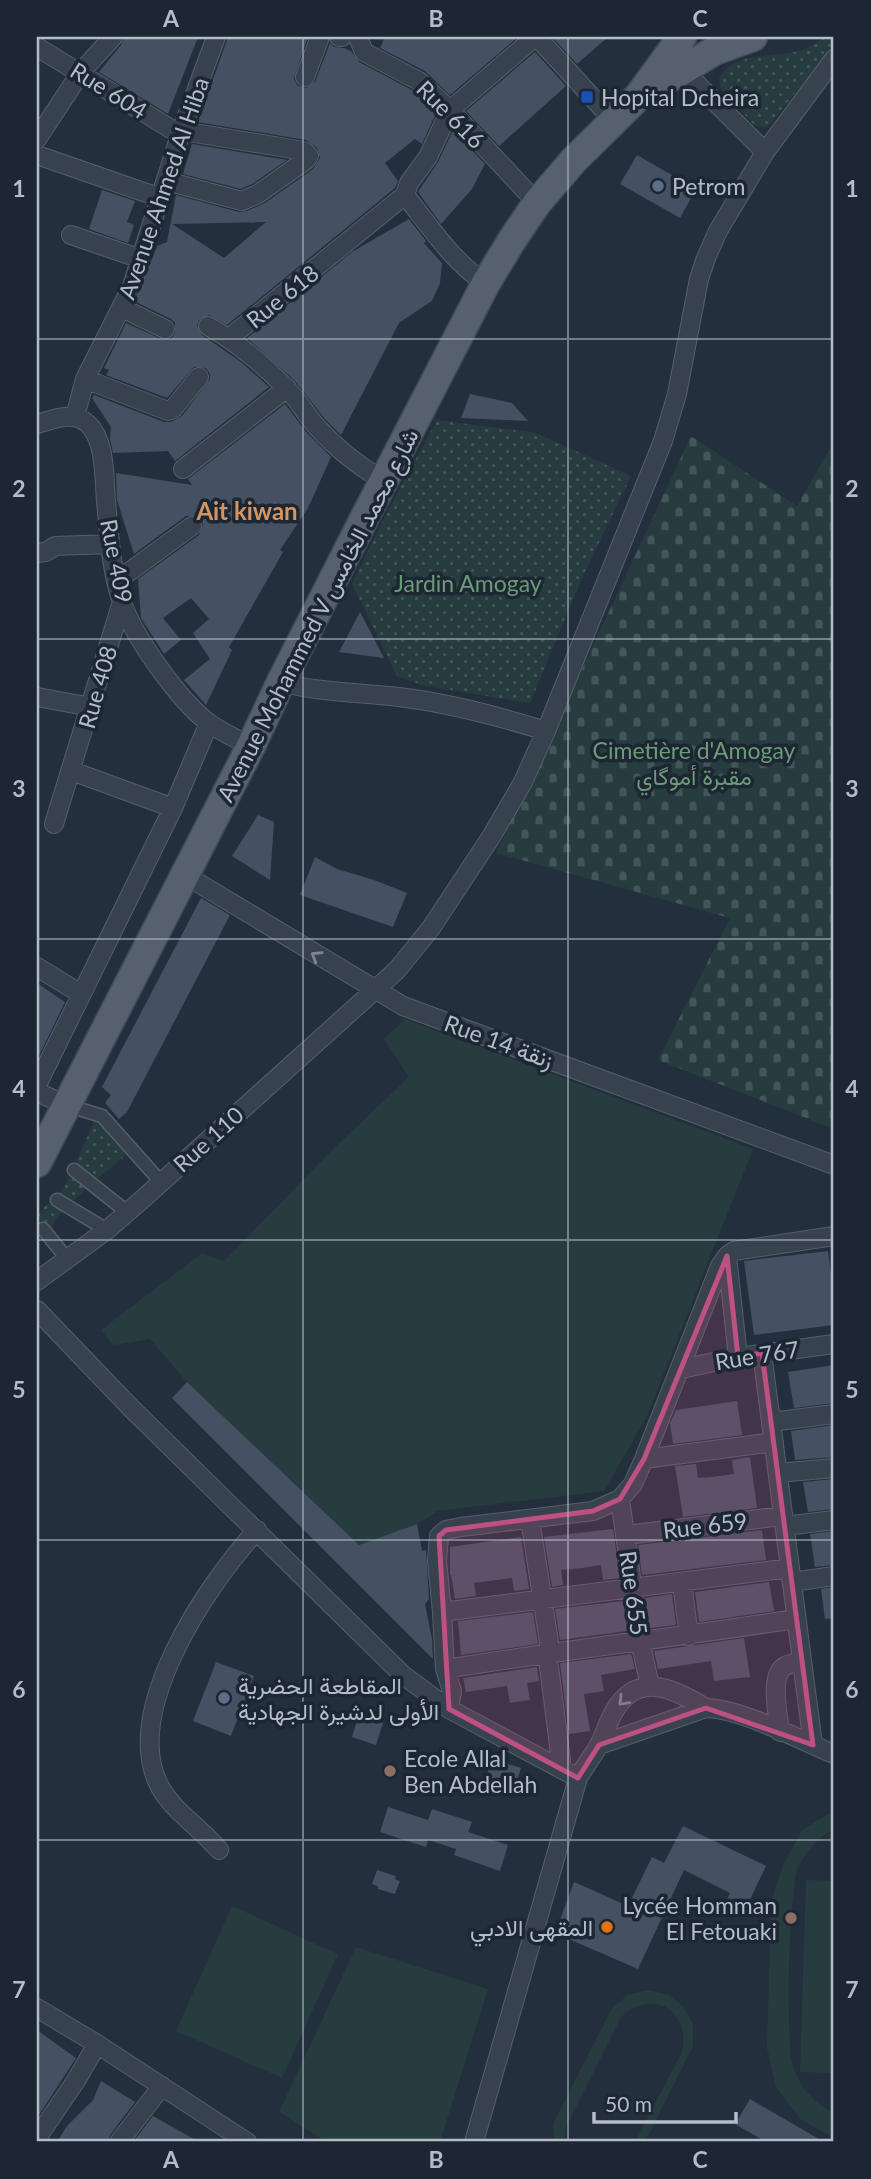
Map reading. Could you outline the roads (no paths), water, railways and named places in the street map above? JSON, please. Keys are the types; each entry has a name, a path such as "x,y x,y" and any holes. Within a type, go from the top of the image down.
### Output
{"main road":[{"name":"Avenue Mohammed V شارع محمد الخامس","path":"37,1163 251,746 383,480 486,283 537,203 574,159 638,97 682,37"},
{"name":"Avenue Mohammed V شارع محمد الخامس","path":"638,97 714,51 753,37"}],"street":[{"path":"37,139 81,72 113,37"},
{"name":"Avenue Ahmed Al Hiba","path":"75,417 85,379 122,308 141,259 181,132 216,37"},
{"path":"305,77 320,37"},
{"name":"Rue 616","path":"358,37 365,52 410,74 450,110 537,203"},
{"path":"486,283 452,252 405,195 409,183 428,157 450,110 536,37 613,120"},
{"name":"Rue 604","path":"37,47 161,124 181,132"},
{"name":"Rue 110","path":"37,1282 107,1230 397,970 430,928 491,837 523,782 546,731 663,442 677,394 699,279 706,258 718,232 765,152 834,59"},
{"path":"684,71 765,152"},
{"path":"37,155 163,190 242,201 258,194 309,156 304,151 203,133 181,132"},
{"name":"Rue 618","path":"383,480 334,445 287,388 229,338 405,195"},
{"path":"71,235 141,259"},
{"path":"122,308 165,329"},
{"path":"208,326 229,338"},
{"path":"85,379 168,411 173,409 199,377"},
{"path":"183,469 287,388"},
{"path":"37,424 63,417 75,417"},
{"name":"Rue 409","path":"75,417 87,423 96,436 101,454 110,544 122,602 139,636 191,707 209,723 251,746"},
{"path":"118,580 192,526"},
{"path":"37,553 46,552 55,546 110,544"},
{"name":"Rue 408","path":"54,824 122,602"},
{"path":"281,682 321,690 399,697 445,705 546,731"},
{"path":"37,698 91,707"},
{"path":"37,1085 173,808 209,723"},
{"path":"72,771 173,808"},
{"name":"Rue 14 زنقة","path":"185,875 403,1006 834,1165"},
{"path":"37,967 81,994"},
{"path":"37,1092 66,1105 102,1116 160,1181"},
{"path":"74,1170 127,1212"},
{"path":"57,1200 107,1230"},
{"path":"43,1229 68,1260"},
{"path":"450,1709 452,1691 444,1669 437,1562 439,1536 446,1530 461,1527 593,1511 621,1499 633,1484 644,1459 720,1266 727,1256 746,1248 834,1236"},
{"path":"727,1256 738,1357"},
{"path":"37,1310 131,1408 403,1675 450,1709 570,1773"},
{"name":"Rue 767","path":"681,1369 762,1353 834,1344"},
{"path":"762,1353 813,1745"},
{"path":"771,1422 834,1414"},
{"path":"644,1459 774,1442"},
{"path":"778,1473 834,1468"},
{"name":"Rue 655","path":"621,1499 640,1641 650,1686"},
{"path":"474,2142 570,1773 530,1518"},
{"name":"Rue 659","path":"626,1535 784,1521 834,1520"},
{"path":"219,1850 208,1836 172,1804 161,1788 154,1772 149,1732 154,1703 169,1665 195,1615 236,1553 257,1530"},
{"path":"442,1612 632,1586 791,1575 834,1576"},
{"path":"682,1583 690,1636"},
{"path":"444,1669 796,1619"},
{"path":"780,1732 775,1681 783,1666 802,1662"},
{"path":"570,1773 599,1745 619,1703 634,1691 650,1686 668,1689 706,1708"},
{"path":"599,1745 706,1708 716,1708 834,1754"},
{"path":"37,2008 162,2086 235,2139"},
{"path":"37,2138 97,2044"},
{"path":"119,2142 162,2086"}],"place":[{"name":"Hopital Dcheira","path":"587,97"},
{"name":"Petrom","path":"658,186"},
{"name":"المقاطعة الحضرية الأولى لدشيرة الجهادية","path":"224,1698"},
{"name":"Ecole Allal Ben Abdellah","path":"390,1771"},
{"name":"Lycée Homman El Fetouaki","path":"791,1918"},
{"name":"المقهى الادبي","path":"607,1927"}],"district":[{"name":"Ait kiwan","path":"247,510"}],"park label":[{"name":"Jardin Amogay","path":"468,583"},
{"name":"Cimetière d'Amogay مقبرة أموگاي","path":"694,763"}]}
